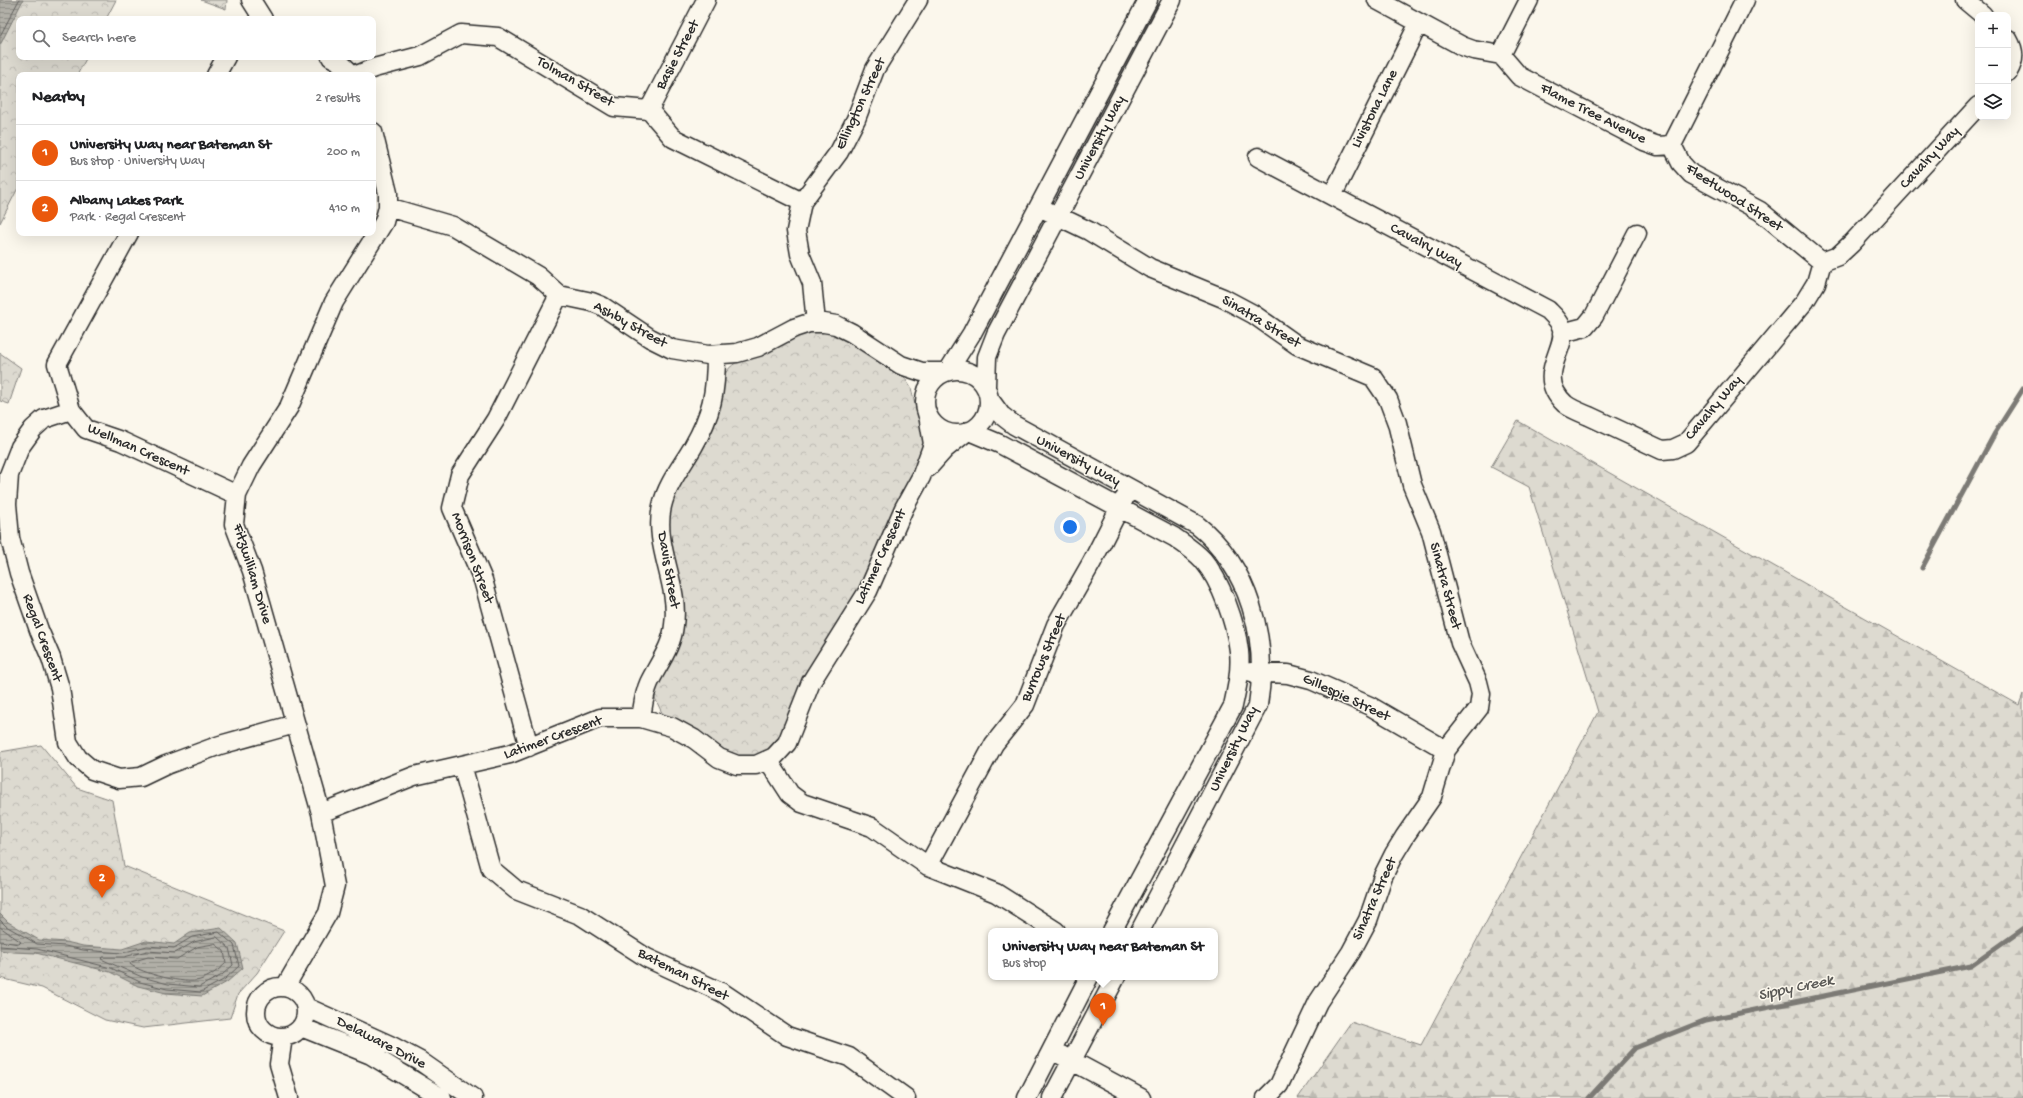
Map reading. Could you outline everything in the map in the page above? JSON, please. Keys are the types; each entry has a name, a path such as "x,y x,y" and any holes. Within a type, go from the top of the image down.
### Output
{"street":[{"path":"251,0 259,16"},
{"name":"Basie Street","path":"649,110 706,0"},
{"name":"Ellington Street","path":"816,323 812,283 800,254 796,230 802,202 839,152 856,119 875,69 918,0"},
{"name":"University Way","path":"947,371 969,339 1148,0"},
{"name":"University Way","path":"1142,928 1258,705 1262,673 1259,636 1246,592 1228,557 1216,542 1196,525 1014,425 1001,415 988,393 987,362 993,341 1172,0"},
{"path":"1377,0 1462,46 1473,50 1501,55 1529,0"},
{"path":"1672,144 1745,0"},
{"path":"1965,0 1979,12"},
{"name":"Livistona Lane","path":"1332,196 1419,23"},
{"name":"Tolman Street","path":"364,72 420,56 461,34 498,37 614,107 649,110"},
{"path":"2011,44 2014,57 2011,64"},
{"name":"Flame Tree Avenue","path":"1501,55 1519,76 1637,138 1658,146 1672,144"},
{"path":"218,72 224,60"},
{"path":"337,60 350,72"},
{"name":"Cavalry Way","path":"1258,157 1548,310 1556,318 1562,333 1552,367 1552,378 1555,389 1565,405 1662,450 1673,449 1686,443 1805,300 1816,283 1822,262 1838,256 1852,243 1975,109"},
{"path":"649,110 673,138 802,202"},
{"name":"Fitzwilliam Drive","path":"285,987 328,913 335,886 320,813 252,571 234,524 237,495 251,466 289,407 334,302 376,238 384,222 388,207 386,179 376,143"},
{"name":"Fleetwood Street","path":"1672,144 1681,163 1691,174 1760,212 1822,262"},
{"path":"388,207 453,226 538,276 559,295"},
{"name":"Sinatra Street","path":"1039,207 1089,231 1150,268 1223,298 1253,314 1297,345 1373,377 1388,399 1397,423 1412,485 1431,531 1460,643 1478,682 1481,694 1479,708 1446,750 1432,797 1394,854 1383,876 1368,920 1351,952 1318,1002 1279,1085 1266,1098"},
{"path":"1562,333 1585,327 1594,316 1637,233"},
{"name":"Wellman Crescent","path":"127,236 57,364 71,410 86,429 121,441 237,495"},
{"name":"Ashby Street","path":"559,295 592,302 602,306 650,338 672,349 716,355 751,350 794,328 816,323 829,323 844,328 901,365 922,372 947,371"},
{"name":"Morrison Street","path":"529,747 483,580 452,508 460,475 496,420 559,295"},
{"name":"Davis Street","path":"641,718 647,688 668,646 674,625 675,597 660,536 662,507 670,485 697,439 709,413 715,392 716,355"},
{"name":"Ashby Street","path":"901,365 913,381 927,410"},
{"path":"955,369 970,372 976,375 988,393 988,413 984,419 967,432 955,434 946,432 937,426 927,410 926,396 931,383 947,371 955,369"},
{"name":"Regal Crescent","path":"71,410 44,419 32,429 20,447 9,476 7,504 10,538 19,572 39,630 51,658 60,688 68,742 78,758 92,770 119,779 141,777 166,765 220,745 295,724"},
{"name":"Latimer Crescent","path":"320,813 414,776 510,754 600,718 641,718 679,730 727,763 744,766 756,765 768,760 778,753 787,743 811,682 865,595 904,508 921,477 932,444 927,410"},
{"name":"University Way","path":"967,432 1000,444 1174,537 1203,561 1224,599 1235,630 1239,650 1239,672 1233,706 1228,718 1114,928"},
{"name":"Latimer Crescent","path":"921,477 945,449 967,432"},
{"name":"Burrows Street","path":"928,866 994,744 1025,705 1056,625 1092,562 1130,489"},
{"name":"Gillespie Street","path":"1239,672 1288,674 1311,680 1370,706 1446,750"},
{"path":"768,760 790,794 802,803 872,827 928,866 996,893 1051,928"},
{"name":"Bateman Street","path":"462,765 491,869 516,890 580,915 646,958 723,993 787,1036 849,1057 906,1098"},
{"path":"1027,1098 1087,980"},
{"path":"1052,1098 1114,980"},
{"path":"285,987 296,992 302,999 306,1007 306,1016 301,1027 295,1033 283,1037 271,1035 262,1027 257,1011 259,1002 264,995 271,990 285,987"},
{"name":"Delaware Drive","path":"306,1007 392,1046 420,1062 473,1098"},
{"name":"Delaware Drive","path":"301,1027 371,1055 442,1098"},
{"path":"283,1037 279,1064 289,1098"},
{"path":"1051,1051 1142,1098"}],"green space":[{"path":"0,0 116,0 108,16 16,16 16,60 85,60 79,72 16,72 16,192 0,223"},
{"path":"201,0 227,0 226,9"},
{"path":"814,330 832,333 843,337 894,369 904,377 911,388 917,413 928,441 870,570 782,737 772,748 758,756 732,756 662,713 655,698 656,688 683,623 683,597 668,534 671,500 724,386 724,376 727,371 733,365 753,353"},
{"path":"0,353 21,368 9,404 0,401"},
{"path":"1518,421 2019,705 2023,694 2023,1098 1298,1098 1351,1022 1421,1045 1598,712 1529,487 1491,467"},
{"path":"41,745 77,788 112,800 124,866 284,931 257,973 238,994 230,1018 143,1028 105,1020 42,988 0,978 0,752"}],"water":[{"path":"0,0 23,0 0,45"},
{"path":"0,914 8,922 39,940 66,942 83,946 122,949 146,941 174,944 190,933 221,928 237,943 243,968 227,982 202,996 166,993 138,986 110,972 36,953 0,950"}],"waterway":[{"path":"1922,568 1995,433 2023,389"},
{"name":"Sippy Creek","path":"1589,1098 1635,1048 1706,1020 1971,966 2023,929"}],"place":[{"name":"Albany Lakes Park","path":"102,898"},
{"name":"University Way near Bateman St","path":"1103,1026"}]}
